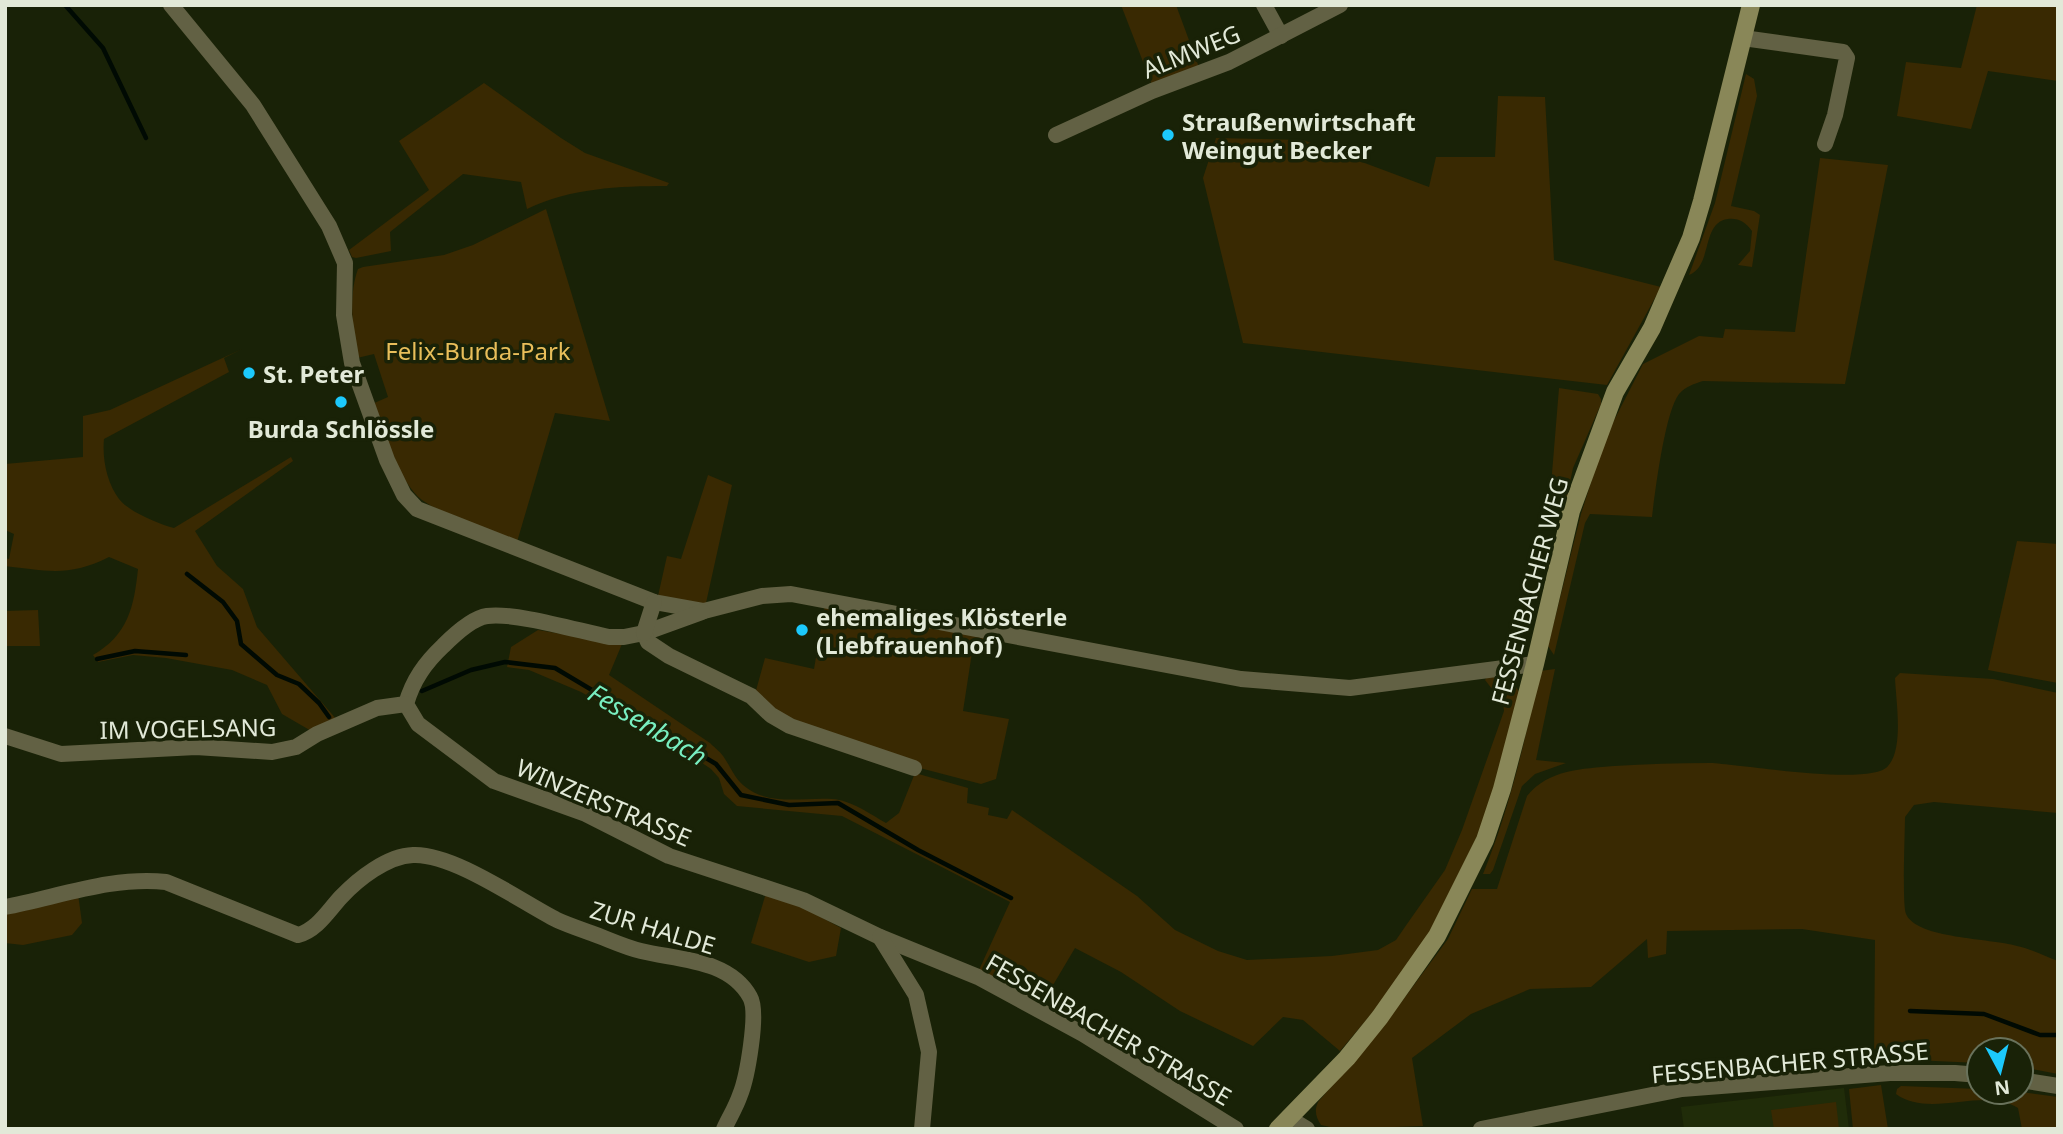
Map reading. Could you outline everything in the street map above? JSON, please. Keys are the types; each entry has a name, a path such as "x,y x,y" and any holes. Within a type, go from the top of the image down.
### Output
{"street":[{"path":"171,5 253,104 329,226 345,263 344,315 352,363 387,460 404,495 417,509 654,602 704,611"},
{"path":"1264,5 1282,36"},
{"name":"ALMWEG","path":"1056,135 1152,91 1229,62 1340,5"},
{"name":"FESSENBACHER WEG","path":"1284,1123 1347,1058 1380,1017 1437,936 1485,840 1502,789 1535,664 1571,511 1615,392 1652,328 1691,239 1751,5"},
{"path":"1743,38 1843,52 1847,58 1835,115 1825,144"},
{"path":"406,704 411,687 426,662 456,633 485,616 509,616 609,637 624,637 704,611 762,596 791,594 1241,679 1350,688 1535,664"},
{"path":"654,602 643,633 648,642 669,656 751,696 771,715 790,726 914,768"},
{"name":"IM VOGELSANG","path":"5,736 61,754 196,747 272,752 296,747 317,734 377,708 406,704"},
{"name":"WINZERSTRASSE","path":"406,704 418,723 494,781 586,814 669,856 803,900 880,937"},
{"name":"ZUR HALDE","path":"5,907 125,881 146,880 166,882 298,935 316,925 344,894 388,862 415,855 451,863 559,921 639,951 702,962 744,986 752,1000 753,1013 748,1064 740,1097 724,1129"},
{"path":"880,937 916,995 929,1052 922,1129"},
{"name":"FESSENBACHER STRASSE","path":"880,937 978,977 1057,1019 1236,1129"},
{"name":"FESSENBACHER STRASSE","path":"1481,1129 1682,1089 1890,1073 1965,1074"},
{"path":"2035,1082 2058,1086"},
{"path":"1284,1123 1307,1129"}],"shaded area":[{"path":"1844,1088 1849,1129 1684,1129 1681,1107"}],"green space":[{"path":"1121,5 1176,5 1200,70 1152,85"},
{"path":"1977,5 2058,5 2058,81 1988,71 1971,129 1897,116 1906,62 1961,68"},
{"path":"1746,74 1754,79 1757,96 1731,206 1760,215 1752,267 1738,265 1750,251 1752,231 1742,221 1728,219 1714,228 1701,263 1689,275 1715,203"},
{"path":"484,83 585,153 669,183 667,186 578,192 527,209 521,182 463,174 390,232 391,251 352,257 349,250 429,190 399,141"},
{"path":"1498,96 1545,97 1554,260 1661,287 1607,385 1243,343 1203,178 1216,138 1303,140 1429,187 1436,157 1495,157"},
{"path":"1820,158 1888,165 1845,384 1703,381 1682,391 1669,417 1652,517 1590,514 1585,523 1554,655 1548,646 1581,514 1605,438 1643,364 1699,336 1723,338 1725,329 1795,332"},
{"name":"Felix-Burda-Park","path":"546,209 610,421 555,413 517,542 433,507 422,500 406,481 392,455 372,404 388,397 374,354 357,358 353,290 358,269 444,255 473,245"},
{"path":"242,349 224,358 229,372 104,439 105,463 111,486 124,504 145,517 174,528 291,457 293,461 195,531 217,566 243,589 257,627 337,720 313,732 282,714 267,685 232,670 133,655 98,662 93,655 114,638 127,619 138,569 109,557 70,570 46,571 5,566 5,558 9,559 14,534 5,530 5,464 83,457 83,416 110,410"},
{"path":"1559,388 1598,394 1601,399 1573,468 1564,511 1549,510"},
{"path":"708,475 732,485 706,603 686,603 658,596 667,556 681,559"},
{"path":"2017,541 2058,544 2058,683 1988,670"},
{"path":"825,604 994,639 991,650 973,646 963,711 1009,719 996,779 981,784 916,767 780,714 755,694 765,658 814,669"},
{"path":"38,610 40,646 5,646 5,611"},
{"path":"538,630 622,644 609,675 710,743 722,755 740,782 753,792 775,799 839,800 886,823 899,813 915,773 968,788 967,803 989,808 988,815 1007,819 1012,810 1137,896 1175,930 1218,951 1247,960 1332,956 1378,950 1396,940 1445,870 1504,711 1503,703 1485,680 1492,676 1506,678 1514,683 1519,692 1486,818 1430,933 1373,1012 1340,1051 1303,1020 1283,1017 1253,1046 1180,1011 1121,972 1075,948 1043,1002 979,970 1010,902 842,816 737,806 724,794 719,778 711,769 671,742 581,692 529,670 507,667 511,647"},
{"path":"1555,669 1536,760 1566,763 1535,774 1522,786 1493,870 1490,874 1483,874 1509,799 1540,671"},
{"path":"1900,673 1993,679 2058,693 2058,813 1934,802 1914,805 1905,817 1904,884 1906,914 1924,928 1955,936 2005,943 2058,961 2058,1074 2035,1070 2035,1036 1965,1036 1965,1062 1874,1061 1875,940 1802,929 1667,931 1666,954 1648,958 1647,939 1591,987 1530,989 1471,1014 1412,1058 1423,1126 1339,1129 1321,1125 1316,1114 1318,1102 1391,1016 1448,939 1472,889 1497,889 1527,796 1536,787 1545,780 1567,772 1638,765 1710,763 1832,775 1877,772 1888,766 1896,748 1898,724 1895,678"},
{"path":"766,893 793,902 841,928 836,956 809,962 751,943"},
{"path":"78,894 82,923 72,935 23,945 5,943 5,911"},
{"path":"1881,1085 1888,1129 1853,1129 1849,1089"},
{"path":"1901,1086 1965,1088 1965,1101 1925,1104 1896,1094"},
{"path":"2035,1094 2058,1097 2058,1128 2022,1129 2018,1108 2014,1106 2035,1106"},
{"path":"1836,1102 1839,1129 1774,1129 1771,1110"}],"waterway":[{"name":"Fessenbach","path":"65,5 103,48 146,138"},
{"name":"Fessenbach","path":"187,574 223,602 237,621 241,644 277,675 299,684 329,717"},
{"path":"97,659 135,651 186,655"},
{"name":"Fessenbach","path":"422,691 471,670 505,662 555,668 716,764 741,795 789,805 838,803 918,850 1011,898"},
{"name":"Fessenbach","path":"1910,1011 1984,1014 2040,1035 2058,1035"}],"place":[{"name":"Straußenwirtschaft Weingut Becker","path":"1168,135"},
{"name":"St. Peter","path":"249,373"},
{"name":"Burda Schlössle","path":"341,402"},
{"name":"ehemaliges Klösterle (Liebfrauenhof)","path":"802,630"}]}
